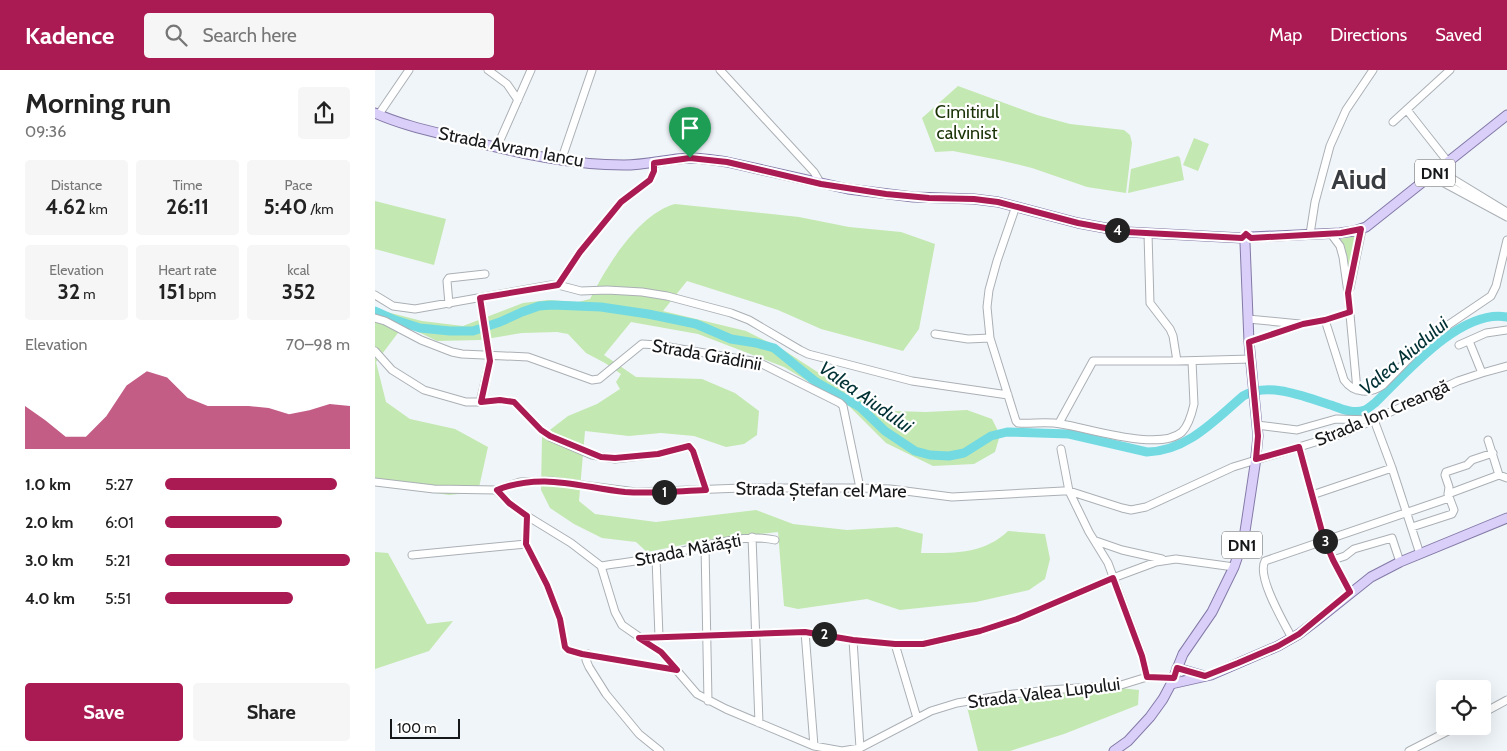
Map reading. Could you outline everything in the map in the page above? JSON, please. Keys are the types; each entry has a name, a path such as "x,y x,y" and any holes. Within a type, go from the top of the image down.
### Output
{"main road":[{"name":"Strada Avram Iancu","path":"377,113 425,130 561,161 625,165 690,158 706,159 821,184 904,196 974,199 1016,206 1112,230 1246,240"},
{"name":"DN1","path":"1114,751 1128,741 1150,717 1172,681 1185,650 1211,612 1234,567 1246,530 1256,459 1257,425 1249,342 1246,240 1331,234 1361,229 1377,219 1507,115"},
{"path":"1172,681 1205,676 1292,638 1371,577 1400,562 1507,518"},
{"path":"1177,668 1205,676"}],"street":[{"path":"377,113 409,70"},
{"path":"488,70 507,84 518,100"},
{"path":"497,147 531,70"},
{"path":"561,161 592,70"},
{"path":"719,70 814,172 821,184"},
{"path":"1310,234 1315,202 1330,146 1346,110 1373,70"},
{"path":"1393,122 1450,70"},
{"path":"1407,110 1448,162"},
{"path":"558,285 580,252 621,202 650,180 654,171 654,163"},
{"path":"1434,173 1507,212"},
{"path":"1434,173 1507,217"},
{"path":"1016,206 1001,248 989,290 987,307 990,338 1016,421 1019,424 1059,423 1142,440 1167,439 1175,436 1187,426 1193,410 1192,361"},
{"path":"1348,293 1361,229"},
{"path":"1148,234 1149,303 1170,329 1175,342 1177,361"},
{"path":"1331,234 1342,251 1357,390"},
{"path":"1325,320 1344,380 1350,387 1357,390 1365,391 1379,387 1429,338 1487,300 1496,286 1507,240"},
{"path":"449,304 447,281 449,278 485,274"},
{"path":"375,295 393,306 407,309 449,304 558,285 581,291 607,290 667,296 731,313 749,320 808,354 912,381 1008,395"},
{"path":"480,298 490,365 481,402"},
{"path":"1249,342 1303,324 1325,320 1350,312"},
{"name":"Strada Grădinii","path":"375,318 383,320 435,347 462,354 528,357 595,380 643,344 758,362 843,406 859,488"},
{"path":"1248,319 1303,324"},
{"path":"1459,345 1492,331 1507,330"},
{"path":"935,334 968,339 990,338"},
{"path":"1469,341 1482,372"},
{"path":"375,351 392,370 424,390 466,402 500,400 514,402 541,430 550,436 575,448 601,457 615,458 658,454 689,446 693,451 706,490"},
{"path":"1059,423 1093,361 1251,359"},
{"name":"Strada Ion Creangă","path":"1256,459 1345,432 1458,381 1482,372 1507,366"},
{"path":"1257,425 1297,430 1337,419 1374,420 1420,554"},
{"path":"1292,638 1271,598 1263,565 1265,561 1503,477 1488,440"},
{"path":"1299,447 1324,539 1350,592"},
{"path":"1061,449 1069,491 1089,532 1103,552 1140,648 1147,677"},
{"path":"1412,527 1453,514 1454,510 1449,496 1446,472 1467,465 1472,460 1493,452"},
{"name":"Strada Ștefan cel Mare","path":"375,482 434,489 497,490 520,482 535,480 636,492 782,487 859,488 890,489 952,497 1069,491 1122,508 1140,509 1217,473 1256,459"},
{"path":"1312,495 1392,468"},
{"path":"497,490 509,503 571,543 601,566"},
{"path":"527,516 526,544 547,585 560,619 565,647 574,652 677,670"},
{"name":"Strada Mărăști","path":"601,566 656,558 705,546 753,538 764,537 775,540"},
{"path":"753,538 759,723"},
{"path":"1333,560 1345,556 1354,549 1391,538 1400,562"},
{"path":"1095,541 1122,550 1166,559 1197,561 1234,567"},
{"path":"412,555 526,544"},
{"path":"705,546 708,701"},
{"path":"656,558 659,637"},
{"path":"639,638 805,632 853,640 895,644 923,644 980,631 1017,619 1113,578 1166,559"},
{"name":"Strada Valea Lupului","path":"601,566 619,621 626,629 661,652 697,694 708,701 814,746 842,751 860,748 871,744 917,718 945,706 986,698 1049,690 1121,685 1147,677 1172,681"},
{"path":"805,632 814,746"},
{"path":"853,640 860,748"},
{"path":"895,644 917,718"},
{"path":"588,654 586,660 589,667 606,694 639,734 660,751"},
{"path":"1491,709 1507,700"},
{"path":"1409,751 1440,735"}],"green space":[{"name":"Cimitirul calvinist","path":"958,86 1037,115 1070,124 1124,130 1130,135 1132,143 1126,193 1087,187 1032,168 999,160 953,151 935,152 922,118"},
{"path":"1194,138 1209,144 1198,171 1183,165"},
{"path":"1178,156 1184,180 1128,193 1131,169"},
{"path":"375,201 446,219 434,265 375,249"},
{"path":"675,204 799,217 849,227 901,232 935,244 919,329 903,351 821,329 778,310 687,281 663,311 746,331 782,349 856,397 892,411 967,410 992,419 1000,435 995,452 974,464 933,466 886,443 849,406 784,367 698,334 631,322 604,355 636,377 702,379 735,393 759,411 757,435 744,444 726,447 694,436 661,433 629,436 585,431 579,501 595,514 656,522 756,510 793,524 847,530 897,527 923,534 921,553 978,549 998,539 1008,531 1045,534 1050,559 1045,579 1029,590 976,602 900,610 867,599 798,609 784,606 778,532 712,539 647,552 636,542 602,538 574,524 550,508 541,490 542,436 568,416 597,404 620,389 616,382 621,374 586,353 568,334 557,332 522,333 480,340 437,341 404,325 376,362 386,402 410,419 455,429 488,447 478,492 449,495 375,484 375,307 422,321 463,326 523,303 548,300 578,302 590,299 615,257 636,230 661,210"},
{"path":"1357,237 1351,277 1348,277 1345,247 1340,239"},
{"path":"375,552 388,553 427,624 453,621 429,651 375,669"},
{"path":"1120,688 1139,690 1138,705 1064,734 1010,751 978,751 967,707 1038,696"}],"waterway":[{"name":"Valea Aiudului","path":"375,311 420,328 450,331 473,331 539,306 552,305 601,307 696,324 731,339 774,348 816,382 860,407 885,431 915,451 930,455 949,456 964,453 991,436 1007,432 1069,434 1147,452 1161,450 1175,446 1199,433 1243,396 1264,390 1287,392 1348,410 1365,410 1375,403 1435,346 1453,333 1471,323 1489,317 1507,317"}],"district":[{"name":"Aiud","path":"1359,179"}],"route":[{"path":"690,158 727,162 848,189 913,197 960,198 998,202 1078,223 1127,232 1242,238 1246,234 1251,238 1341,233 1361,229 1348,293 1350,312 1342,316 1303,324 1249,342 1258,436 1256,459 1299,447 1324,539 1350,592 1299,634 1278,646 1219,672 1205,676 1177,668 1174,678 1161,676 1147,677 1135,634 1113,578 1017,619 980,631 923,644 895,644 853,640 805,632 639,638 661,652 677,670 568,650 565,647 560,619 547,585 526,544 527,516 509,503 497,490 520,482 535,480 636,492 706,490 693,451 689,446 658,454 615,458 601,457 592,455 550,436 541,430 520,406 514,402 500,400 481,402 490,361 480,298 558,285 580,252 621,202 650,180 654,171 654,163 690,158"}]}
